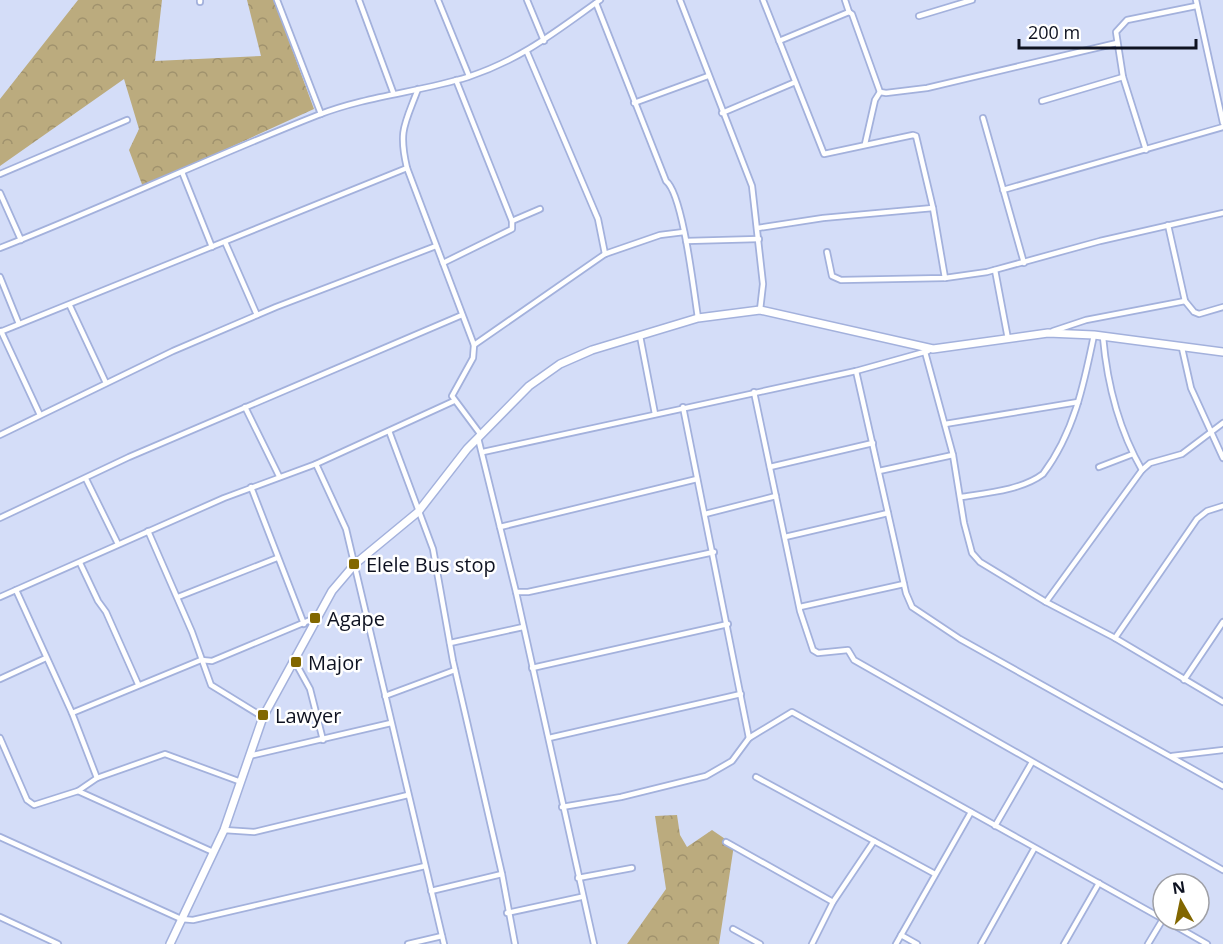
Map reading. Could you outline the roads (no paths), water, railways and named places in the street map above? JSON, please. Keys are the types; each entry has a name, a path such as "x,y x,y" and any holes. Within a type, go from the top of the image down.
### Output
{"street":[{"path":"277,0 321,114"},
{"path":"359,0 393,92"},
{"path":"438,0 469,76"},
{"path":"527,0 544,41"},
{"path":"680,0 752,186 763,284 760,310"},
{"path":"763,0 824,154 865,144 916,136 933,208 945,278"},
{"path":"844,0 852,14 880,92"},
{"path":"919,16 972,0"},
{"path":"0,248 321,114 393,92 418,89 469,76 527,52 598,1 634,103 666,181 673,188 686,241 698,318"},
{"path":"1146,150 1123,77 1117,43 1116,33 1127,20 1196,3 1223,123"},
{"path":"779,41 849,12"},
{"path":"880,92 927,88 1117,43"},
{"path":"527,52 598,219 605,254"},
{"path":"634,103 708,76"},
{"path":"1042,101 1123,77"},
{"path":"443,263 511,231 512,220 456,80"},
{"path":"722,113 794,83"},
{"path":"418,89 401,142 407,168 474,345 473,358 453,391 454,401 479,437 483,452 549,738 581,897 594,944"},
{"path":"865,144 875,100 880,92"},
{"path":"983,118 1024,263"},
{"path":"0,174 127,120"},
{"path":"1003,190 1223,127"},
{"path":"40,415 0,332 70,306 407,168"},
{"path":"182,172 212,247"},
{"path":"0,193 21,240"},
{"path":"758,228 823,218 933,208"},
{"path":"512,220 540,209"},
{"path":"827,252 832,276 841,280 945,278 996,270 1223,213"},
{"path":"1168,225 1185,301 1194,312 1199,314 1223,307"},
{"path":"474,345 605,254 660,236 684,232"},
{"path":"686,241 759,239"},
{"path":"225,242 257,315"},
{"path":"0,435 106,383 257,315 436,246"},
{"path":"996,270 1008,340"},
{"path":"0,277 19,324"},
{"path":"170,944 224,830 263,717 315,618 332,591 355,564 418,512 479,437 529,386 560,364 592,350 698,318 760,310 933,348 1048,333 1086,320 1185,301"},
{"path":"70,306 106,383"},
{"path":"0,518 244,407 462,315"},
{"path":"1048,333 1094,335 1223,352"},
{"path":"961,497 993,492 1036,479 1043,474 1068,430 1078,402 1094,335"},
{"path":"640,336 655,414"},
{"path":"1103,336 1106,370 1133,454 1142,470"},
{"path":"483,452 856,371 933,348"},
{"path":"1182,348 1191,388 1223,458"},
{"path":"925,352 953,455 964,523 975,558 1046,602 1115,638 1184,681 1223,702"},
{"path":"856,371 904,584 912,607 960,639 1223,786"},
{"path":"754,392 807,638 815,651 848,650 854,660 1223,870"},
{"path":"0,597 251,487 316,464 454,401"},
{"path":"945,424 1078,402"},
{"path":"244,407 279,476"},
{"path":"683,408 714,552 749,738"},
{"path":"1046,602 1142,470 1150,463 1182,454 1223,423"},
{"path":"388,431 433,549 455,670 502,874 507,913 515,944"},
{"path":"770,467 873,443"},
{"path":"1099,467 1133,454"},
{"path":"879,471 953,455"},
{"path":"316,464 346,529 444,944"},
{"path":"86,478 118,544"},
{"path":"500,527 697,479"},
{"path":"251,487 304,624"},
{"path":"705,514 776,496"},
{"path":"1115,638 1197,519 1207,511 1223,506"},
{"path":"785,537 888,513"},
{"path":"148,531 178,597 201,660 215,689 263,717"},
{"path":"516,592 528,592 714,552"},
{"path":"178,597 277,558"},
{"path":"80,563 98,602 106,612 138,684"},
{"path":"800,607 904,584"},
{"path":"16,590 72,712 98,778"},
{"path":"518,601 528,592"},
{"path":"72,712 201,660 212,661 315,618"},
{"path":"1184,681 1223,622"},
{"path":"532,668 728,624"},
{"path":"450,643 523,627"},
{"path":"0,678 46,658"},
{"path":"294,660 310,689 323,740"},
{"path":"385,696 455,670"},
{"path":"549,738 741,694"},
{"path":"562,807 621,797 706,776 732,761 749,738 792,712 1034,849 1151,912"},
{"path":"249,756 391,723"},
{"path":"0,738 27,800 34,805 78,791 98,778 165,754 242,782"},
{"path":"1171,756 1223,750"},
{"path":"0,757 8,754"},
{"path":"994,826 1032,762"},
{"path":"756,777 935,874"},
{"path":"78,791 213,852"},
{"path":"224,830 254,832 408,795"},
{"path":"896,944 970,812"},
{"path":"0,837 181,920 193,920 425,866"},
{"path":"812,944 833,902 874,841"},
{"path":"726,842 833,902"},
{"path":"981,944 1034,849"},
{"path":"578,878 632,868"},
{"path":"431,891 502,874"},
{"path":"1064,944 1099,883"},
{"path":"507,913 581,897"},
{"path":"0,917 58,944"},
{"path":"733,929 760,944"},
{"path":"1186,932 1207,944"},
{"path":"901,935 917,944"},
{"path":"408,944 442,936"}],"place":[{"name":"Elele Bus stop","path":"354,564"},
{"name":"Agape","path":"315,618"},
{"name":"Major","path":"296,662"},
{"name":"Lawyer","path":"263,715"}]}
